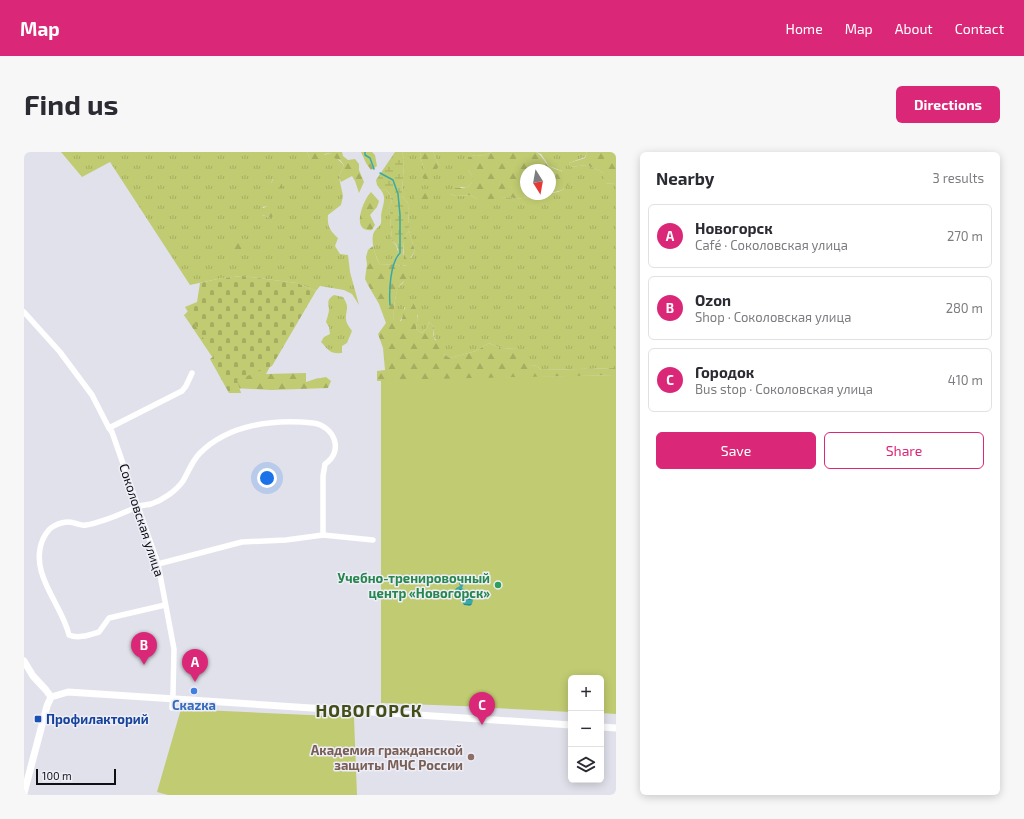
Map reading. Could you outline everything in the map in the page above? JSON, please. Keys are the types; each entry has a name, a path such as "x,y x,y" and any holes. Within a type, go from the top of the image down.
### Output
{"street":[{"name":"Соколовская улица","path":"24,312 60,352 92,395 112,432 158,564 174,649 172,708"},
{"path":"109,428 182,391 192,373"},
{"path":"165,605 109,618 98,632 74,637 69,635 63,617 42,575 39,562 40,547 43,537 52,526 68,522 84,526 106,520 139,506 151,504 166,497 182,481 189,467 200,453 218,438 268,423 316,424 331,431 334,439 335,451 330,461 325,464 323,476 323,535"},
{"path":"158,564 242,542 286,540 323,535 373,540"},
{"path":"24,661 33,676 51,697"},
{"path":"51,697 68,692 568,725"},
{"path":"24,794 45,713 51,697"},
{"path":"604,727 616,728"}],"green space":[{"path":"61,152 307,152 310,159 331,153 344,165 339,177 343,196 341,205 328,215 328,222 331,231 338,238 335,246 340,254 348,255 350,272 359,305 352,294 344,290 320,286 316,291 297,283 243,276 222,278 190,285 110,162 82,177","holes":["273,179 281,182 283,188 274,188 271,183","268,206 271,218 262,215 263,207"]},
{"path":"307,152 342,152 343,156 348,160 355,159 359,164 359,170 364,182 359,193 352,176 341,182 339,177 344,165 340,160 334,158 331,153 325,154 322,159 310,159"},
{"path":"361,152 372,152 375,155 377,166 371,170"},
{"path":"395,152 402,152 404,159 402,196 408,203 409,231 403,239 403,253 395,262 394,260 398,249 396,244 392,241 389,206 392,202 391,197 389,192 380,189 376,180"},
{"path":"402,152 421,152 420,156 424,169 439,166 433,152 492,152 483,156 476,155 468,157 468,170 472,175 472,182 467,188 461,187 450,194 456,196 471,195 477,199 510,197 520,198 520,200 556,200 556,192 564,189 562,171 556,169 556,164 548,164 541,154 536,152 587,152 585,157 569,163 570,167 587,165 604,173 604,184 616,183 616,368 541,370 537,366 531,365 517,348 502,349 489,343 476,351 450,358 444,354 444,347 435,339 434,327 429,322 427,328 422,333 416,329 418,315 404,307 404,314 400,321 394,321 396,295 398,288 404,281 407,265 380,265 374,250 373,235 381,223 384,195 380,189 383,189 389,192 392,202 389,206 392,241 395,243 397,248 395,262 403,253 404,257 411,258 415,251 409,231 408,203 402,196 404,159"},
{"path":"421,152 433,152 439,166 431,177 425,180 420,175 424,169 420,156"},
{"path":"492,152 536,152 547,164 520,164 520,198 510,197 483,200 477,199 471,195 456,196 450,194 453,188 467,188 472,182 472,175 468,170 468,157 476,155 483,156"},
{"path":"587,152 616,152 616,183 604,184 604,173 587,165 570,167 569,163 585,158"},
{"path":"556,169 563,172 570,180 563,190 557,192"},
{"path":"276,175 280,177 283,188 274,188 271,191 267,190 267,186"},
{"path":"371,192 379,201 377,207 370,215 375,225 372,230 365,230 361,226 360,215 362,208"},
{"path":"419,193 435,193 437,196 429,196 426,203 418,202 415,200 415,196"},
{"path":"270,203 274,210 271,218 260,214 260,210"},
{"path":"409,231 415,251 408,261 404,261 403,239"},
{"path":"247,238 246,244 242,250 230,252 223,250 223,247 229,244"},
{"path":"373,246 380,265 408,265 412,270 398,288 394,308 394,321 401,321 407,301 413,303 418,316 416,329 422,333 427,328 429,322 434,327 433,334 435,340 442,341 444,354 450,358 476,351 489,343 502,349 517,348 527,352 531,365 537,366 541,370 616,368 616,375 377,381 377,371 385,370 383,348 378,334 386,323 379,304 365,279 367,264 366,257 368,250"},
{"path":"243,276 297,283 316,291 272,366 237,380 241,393 229,393 210,359 214,356 185,307 197,302 200,283 222,278"},
{"path":"334,295 343,297 345,301 347,306 346,321 352,331 347,343 342,346 342,353 332,352 321,342 324,337 330,334 329,327 326,322 329,311 328,301"},
{"path":"200,300 293,324 266,374 306,373 306,382 326,377 331,381 328,388 271,390 233,388 184,315"},
{"name":"Учебно-тренировочный центр «Новогорск»","path":"616,375 616,714 604,713 604,675 568,675 568,712 381,703 381,380"},
{"path":"181,709 353,717 357,795 168,795 157,792"}],"water":[{"path":"460,581 464,583 462,588 474,596 470,606 464,605 455,591 456,588 460,586"}],"waterway":[{"path":"365,152 365,155 370,158 374,169"},
{"path":"380,173 393,180 398,194 400,215 400,253 392,270 390,305"}],"place":[{"name":"Учебно-тренировочный центр «Новогорск»","path":"498,585"},
{"name":"Ozon","path":"144,665"},
{"name":"Новогорск","path":"195,682"},
{"name":"Скаzка","path":"194,691"},
{"name":"Профилакторий","path":"38,719"},
{"name":"Городок","path":"482,725"},
{"name":"Академия гражданской защиты МЧС России","path":"471,757"}],"district":[{"name":"НОВОГОРСК","path":"369,710"}]}
